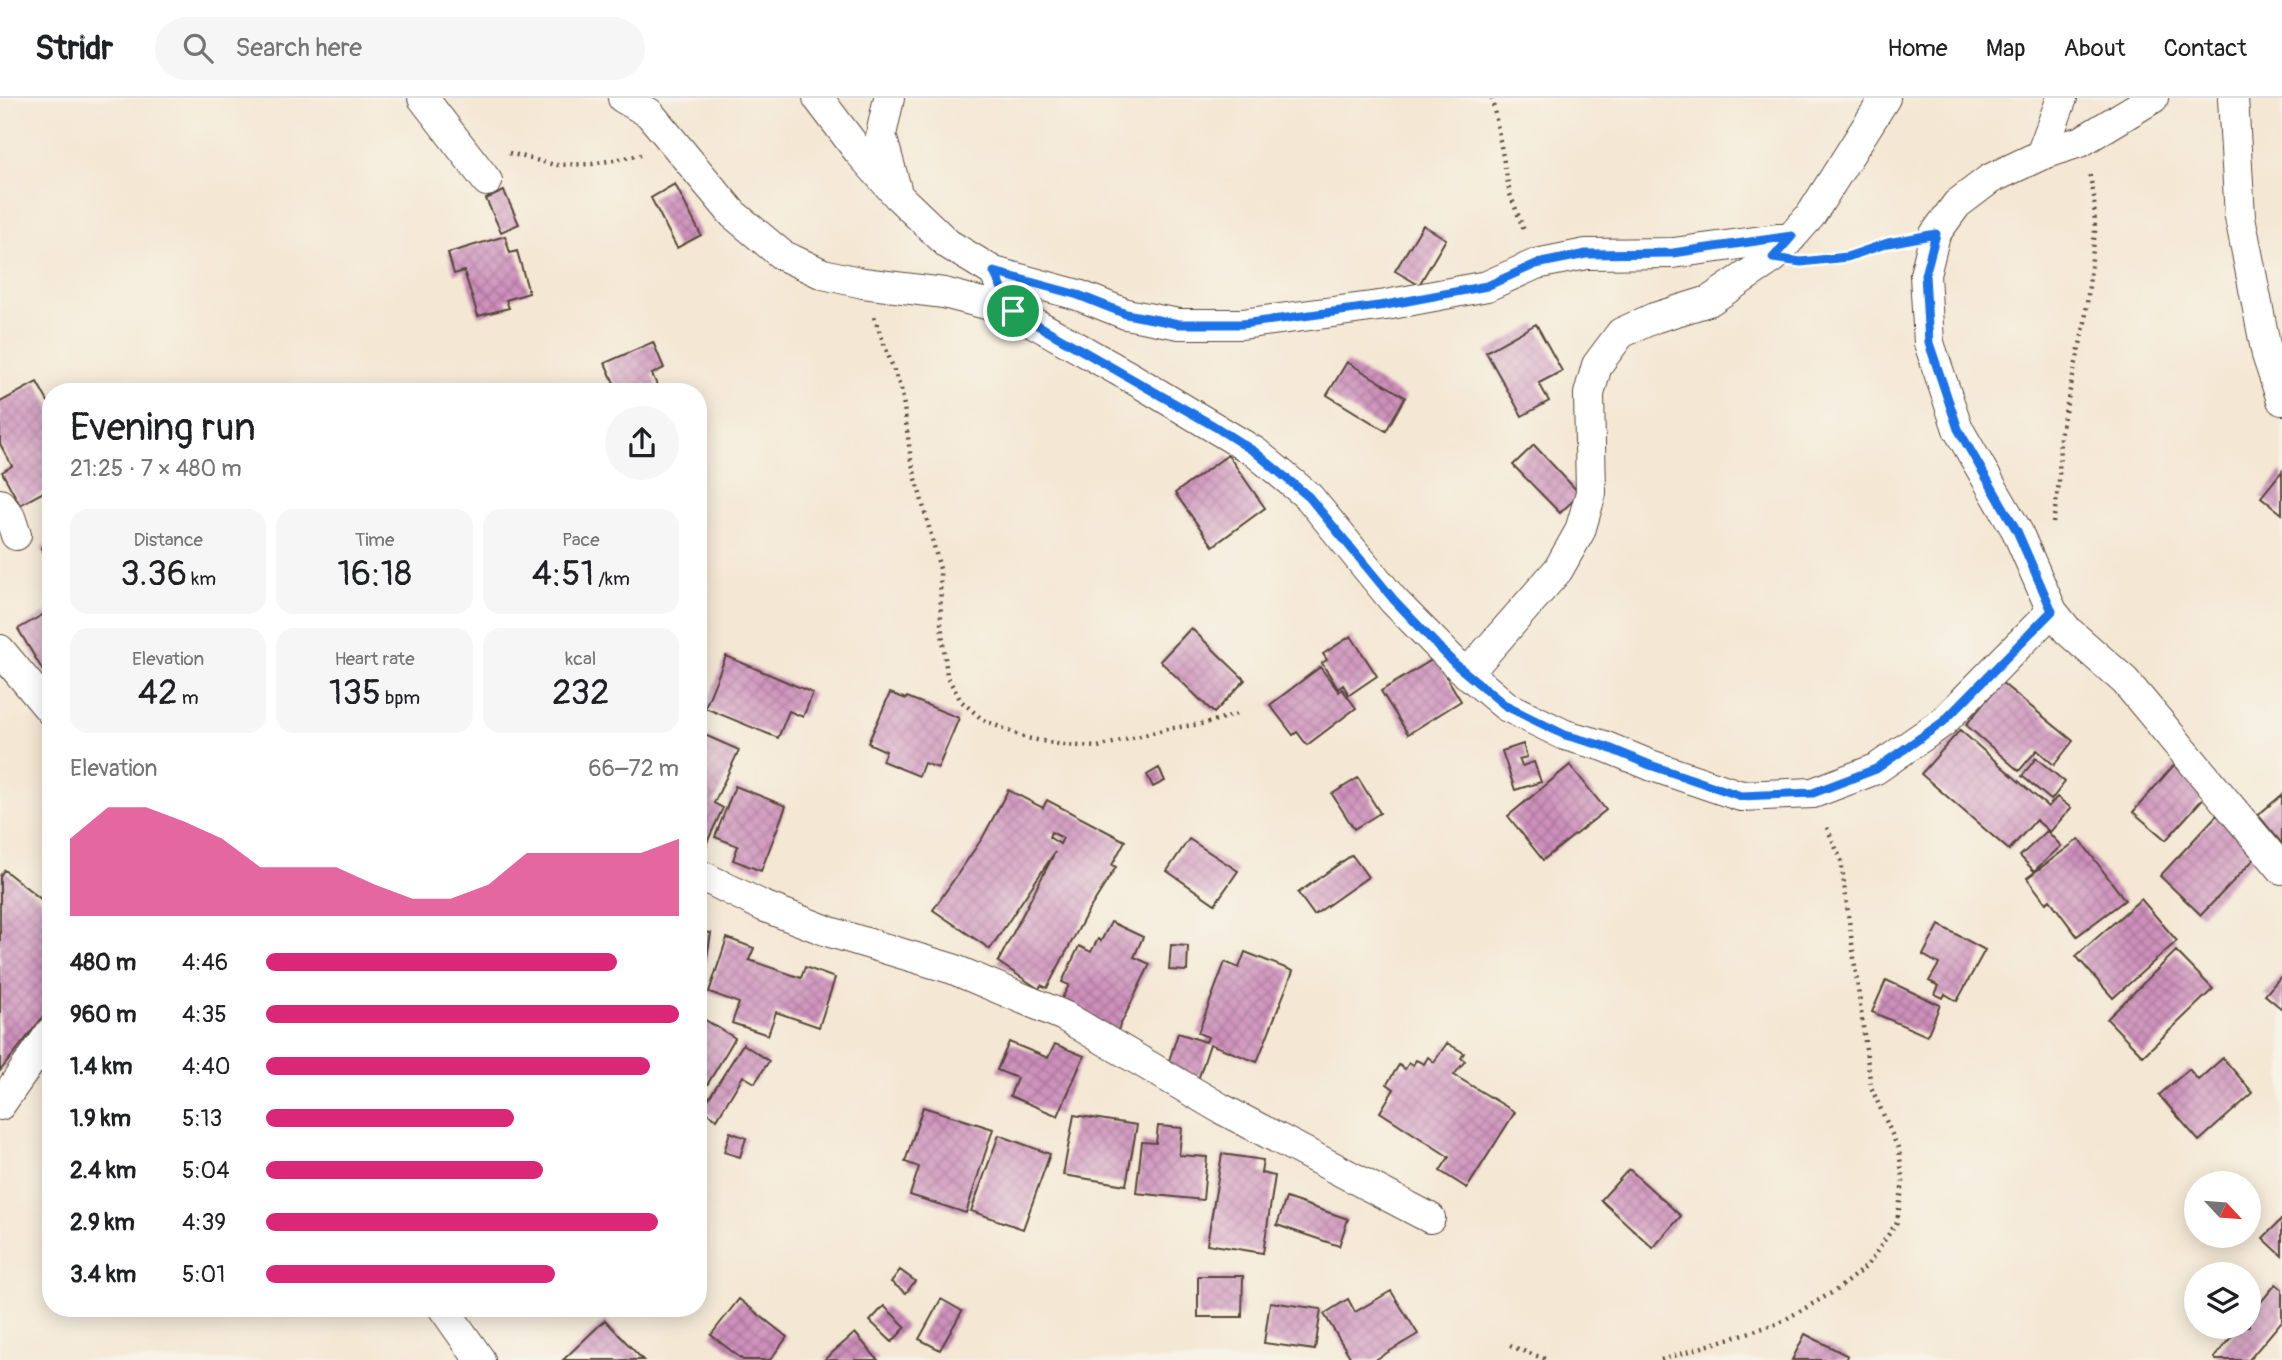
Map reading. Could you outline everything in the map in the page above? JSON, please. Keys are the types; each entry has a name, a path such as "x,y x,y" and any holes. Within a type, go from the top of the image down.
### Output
{"street":[{"path":"423,98 487,181"},
{"path":"623,98 649,113 733,214 782,255 823,274 863,283 944,293 1013,311 1255,452 1309,497 1394,600 1468,674 1506,706 1565,735 1604,746 1741,796 1813,793 1876,769 1943,722 2052,611"},
{"path":"818,98 859,152 898,196 948,244 994,272 1078,295 1126,314 1179,324 1242,324 1386,305 1487,286 1536,264 1586,254 1673,253 1782,247"},
{"path":"889,98 881,135 898,196"},
{"path":"1468,674 1558,570 1580,531 1591,493 1589,394 1597,365 1621,333 1654,318 1709,301 1782,247 1811,215 1885,98"},
{"path":"2041,155 2062,98"},
{"path":"2153,98 2082,141 2041,155 1990,179 1957,204 1936,234 1925,275 1929,343 1958,429 2017,531 2052,611 2068,631 2125,681 2282,869"},
{"path":"2233,98 2240,217 2267,355 2282,400"},
{"path":"994,272 1013,311"},
{"path":"0,504 10,517 16,535"},
{"path":"0,650 42,700"},
{"path":"707,878 763,906 830,932 953,969 1064,1016 1220,1108 1430,1218"},
{"path":"0,1105 42,1045"},
{"path":"450,1317 481,1360"}],"path":[{"path":"1492,98 1510,194 1536,264"},
{"path":"2053,525 2059,484 2060,435 2085,322 2095,231 2094,196 2082,141"},
{"path":"506,153 555,165 592,164 677,147"},
{"path":"1782,247 1801,262 1847,257 1888,243 1936,234"},
{"path":"863,283 902,392 911,460 940,569 941,623 947,676 961,701 983,720 1026,738 1065,745 1098,747 1118,740 1207,723 1236,714"},
{"path":"1661,1360 1779,1323 1835,1291 1867,1266 1897,1222 1903,1182 1899,1150 1871,1087 1841,860 1813,793"},
{"path":"1510,1346 1548,1360"}],"building":[{"path":"675,184 701,235 677,248 651,198"},
{"path":"504,191 519,224 501,232 486,199"},
{"path":"1423,225 1446,239 1419,285 1395,271"},
{"path":"505,236 510,253 517,251 529,293 506,300 509,308 478,316 464,271 454,274 448,253"},
{"path":"1536,324 1562,371 1539,383 1549,401 1522,416 1486,352"},
{"path":"653,342 664,368 652,374 656,383 614,383 605,363"},
{"path":"1347,362 1405,397 1386,431 1327,395"},
{"path":"37,382 42,391 42,493 20,505 2,472 12,466 0,444 0,402"},
{"path":"1534,445 1580,494 1560,513 1513,465"},
{"path":"1228,455 1265,508 1213,546 1175,493"},
{"path":"2282,471 2282,514 2261,497"},
{"path":"42,615 42,669 18,629"},
{"path":"1191,628 1245,680 1214,713 1160,661"},
{"path":"1351,636 1377,676 1349,695 1343,685 1338,689 1322,663 1327,660 1323,654"},
{"path":"726,656 813,693 803,717 789,711 778,738 707,709"},
{"path":"1435,658 1461,701 1408,734 1381,691"},
{"path":"1320,667 1339,692 1342,689 1356,708 1307,745 1297,732 1293,735 1270,705"},
{"path":"2001,682 2073,741 2054,765 2037,750 2019,771 1966,725"},
{"path":"890,693 959,718 938,768 924,763 919,776 882,761 886,751 868,743"},
{"path":"1960,730 2048,807 2057,797 2071,808 2050,832 2036,820 2009,850 1921,774"},
{"path":"707,736 739,750 714,803 723,808 707,842"},
{"path":"1523,744 1527,757 1519,759 1522,766 1534,762 1541,782 1515,790 1502,751"},
{"path":"2036,758 2065,782 2051,800 2022,776"},
{"path":"1570,765 1606,810 1543,860 1508,816"},
{"path":"2174,765 2207,794 2166,840 2133,812"},
{"path":"1159,768 1165,781 1153,787 1147,775"},
{"path":"1358,778 1380,813 1354,829 1332,794"},
{"path":"735,786 786,806 761,871 733,860 738,846 715,837"},
{"path":"1008,790 1043,808 1047,800 1125,841 1112,865 1116,867 1087,913 1047,988 1041,985 1039,989 998,962 1055,852 990,949 933,910 983,837","holes":["1051,832 1063,838 1060,844 1049,837"]},
{"path":"2282,795 2282,844 2258,815"},
{"path":"2217,815 2259,854 2201,915 2160,876"},
{"path":"2047,831 2061,846 2034,871 2020,856"},
{"path":"1189,839 1238,871 1215,904 1167,871"},
{"path":"2079,839 2125,900 2077,936 2050,900 2046,903 2027,878"},
{"path":"1352,855 1368,877 1314,915 1298,893"},
{"path":"4,870 42,900 42,1018 0,1071 0,876"},
{"path":"2141,899 2177,941 2113,998 2076,956"},
{"path":"1111,922 1143,937 1134,957 1150,964 1117,1032 1059,1004 1069,985 1062,982 1079,946 1091,952 1098,939 1101,941"},
{"path":"1939,925 1985,950 1957,1001 1945,994 1943,998 1935,994 1939,986 1929,981 1939,964 1923,955"},
{"path":"707,932 711,933 707,956"},
{"path":"727,938 754,948 749,960 801,978 805,967 835,978 819,1027 776,1012 768,1035 732,1023 739,1003 709,992"},
{"path":"1171,945 1188,946 1187,971 1169,970"},
{"path":"2176,951 2213,989 2143,1056 2107,1019"},
{"path":"1245,952 1293,971 1257,1062 1210,1044 1198,1080 1166,1070 1178,1033 1206,1042 1208,1037 1198,1033 1225,962 1239,968"},
{"path":"2282,975 2282,1009 2265,995"},
{"path":"1886,980 1940,1005 1927,1036 1872,1012"},
{"path":"707,1021 735,1038 707,1085"},
{"path":"1009,1042 1048,1058 1055,1044 1084,1056 1058,1116 1010,1096 1017,1078 997,1070"},
{"path":"1447,1043 1464,1053 1461,1058 1465,1061 1454,1075 1515,1112 1467,1188 1440,1171 1449,1157 1380,1112 1394,1089 1387,1084 1399,1065 1405,1069 1409,1063 1413,1065 1416,1060 1424,1064 1428,1057 1434,1062"},
{"path":"743,1044 769,1061 755,1083 743,1076 717,1119 707,1112 707,1101"},
{"path":"2223,1058 2253,1093 2199,1141 2159,1095 2189,1069 2198,1080"},
{"path":"923,1107 993,1129 966,1213 910,1195 919,1167 905,1162"},
{"path":"1074,1115 1137,1125 1126,1185 1063,1175"},
{"path":"1158,1126 1182,1128 1179,1155 1207,1157 1203,1200 1136,1193 1142,1142 1156,1143"},
{"path":"730,1132 746,1138 740,1157 724,1152"},
{"path":"999,1135 1050,1154 1023,1229 971,1211"},
{"path":"1222,1154 1263,1160 1261,1173 1275,1176 1263,1253 1207,1244"},
{"path":"1629,1169 1681,1216 1653,1248 1601,1200"},
{"path":"1286,1198 1348,1219 1339,1246 1277,1225"},
{"path":"2282,1219 2282,1256 2263,1238"},
{"path":"900,1270 915,1281 906,1293 891,1282"},
{"path":"1198,1276 1243,1276 1242,1317 1198,1317"},
{"path":"2276,1284 2282,1289 2282,1321 2249,1360 2216,1360 2214,1358 2229,1339 2261,1339 2261,1302"},
{"path":"1391,1291 1418,1334 1375,1360 1352,1360 1324,1314 1348,1299 1355,1312"},
{"path":"739,1299 787,1337 770,1360 743,1360 711,1335"},
{"path":"941,1299 962,1311 940,1350 919,1339"},
{"path":"1270,1302 1321,1309 1315,1350 1264,1343"},
{"path":"884,1306 906,1327 892,1342 870,1321"},
{"path":"605,1320 643,1360 563,1360"},
{"path":"855,1333 878,1360 824,1360"},
{"path":"1805,1334 1848,1356 1846,1360 1792,1360"}],"route":[{"path":"1936,234 1925,275 1929,343 1958,429 2017,531 2052,611 1943,722 1876,769 1813,793 1741,796 1604,746 1565,735 1506,706 1454,663 1394,600 1309,497 1255,452 1013,311 994,272 1078,295 1126,314 1179,324 1242,324 1386,305 1487,286 1536,264 1586,254 1673,253 1792,236 1773,258 1801,262 1847,257 1888,243 1936,234"}]}
